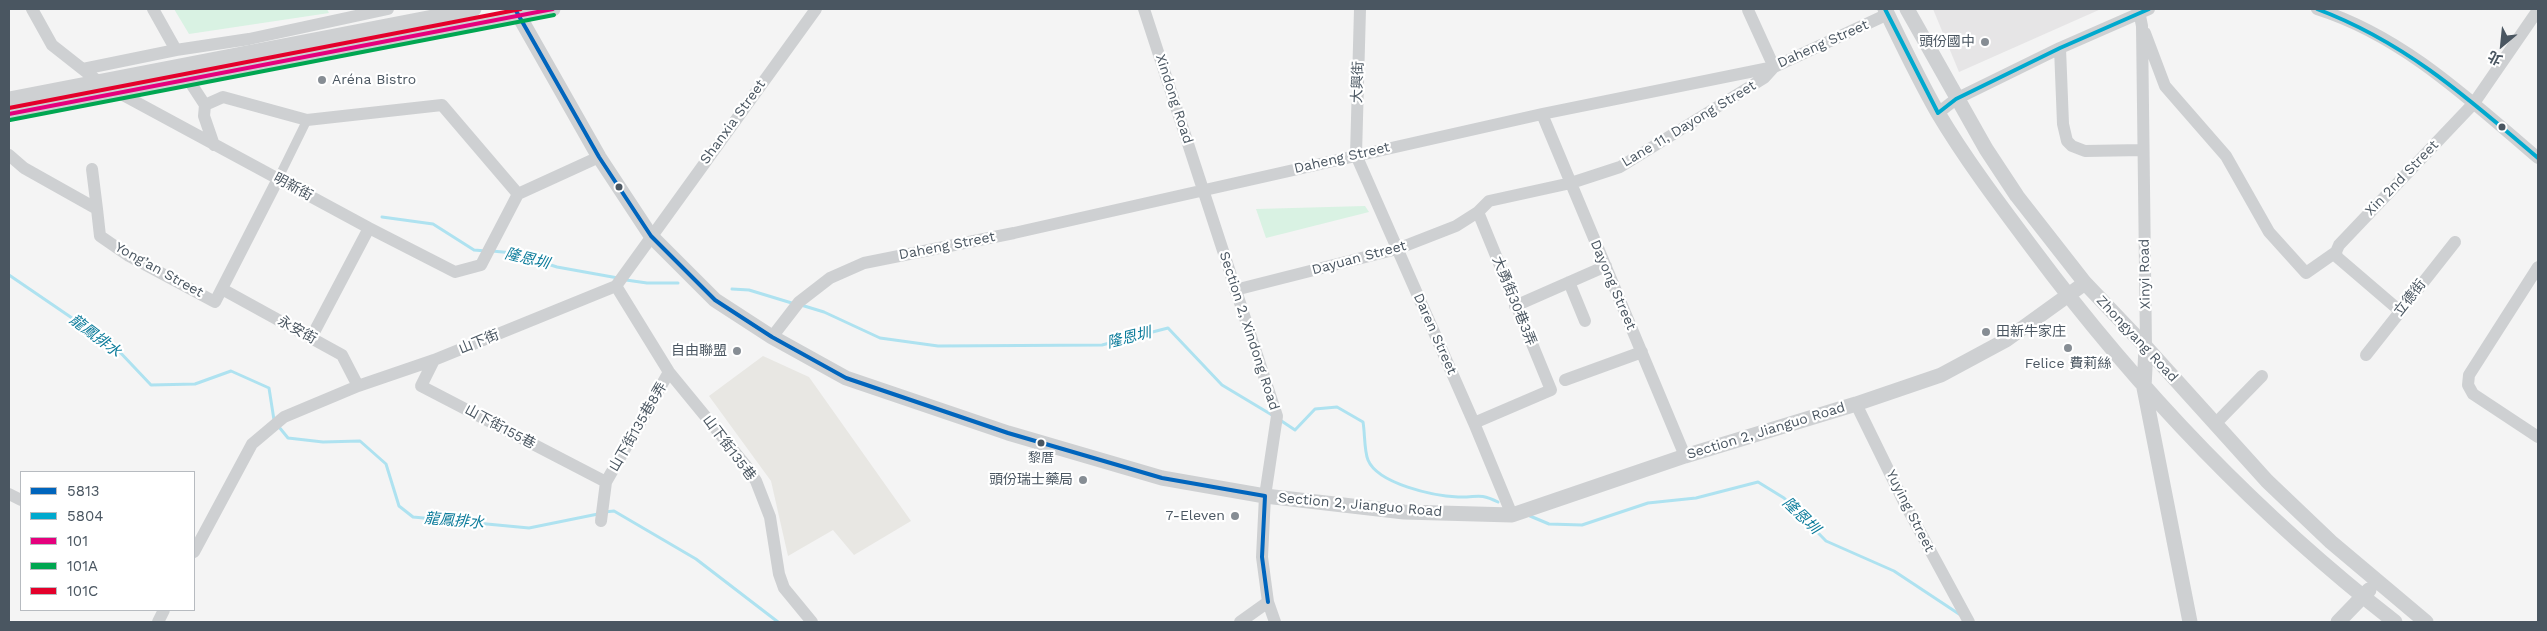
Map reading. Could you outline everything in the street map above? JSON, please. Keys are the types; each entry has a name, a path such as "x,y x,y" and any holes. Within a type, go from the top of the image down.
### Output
{"street":[{"name":"明新街","path":"32,9 52,45 83,70 109,87 214,145 455,272 486,255 518,194"},
{"path":"153,9 176,50"},
{"path":"83,70 340,14 388,9"},
{"path":"9,114 109,87 474,9"},
{"path":"9,99 188,79 517,12 553,9"},
{"name":"Shanxia Street","path":"651,236 816,9"},
{"name":"Xindong Road","path":"1144,9 1204,189"},
{"name":"大興街","path":"1356,155 1360,9"},
{"name":"Zhongyang Road","path":"1907,9 1956,99 2017,196 2085,283 2267,481 2331,542 2426,622"},
{"path":"2317,9 2346,18 2395,44 2474,103 2538,158"},
{"path":"1748,10 1774,67"},
{"path":"1938,113 1956,99 2060,48 2144,10"},
{"name":"Xinyi Road","path":"2144,10 2142,26 2146,348 2144,388 2190,622"},
{"name":"Xin 2nd Street","path":"2142,26 2166,86 2226,156 2269,232 2306,273 2336,254 2339,245 2474,103 2538,10"},
{"name":"Section 2, Jianguo Road","path":"517,12 599,157 651,236 715,300 772,337 846,378 1008,433 1162,478 1265,496 1404,512 1512,515 1685,456 1856,404 1941,375 2006,340 2085,283"},
{"name":"Daheng Street","path":"772,337 797,305 830,278 864,263 1014,233 1542,114 1774,67 1887,12"},
{"name":"Zhongyang Road","path":"1887,12 1938,113 2001,206 2068,296 2144,388 2251,498 2363,597 2395,622"},
{"path":"340,14 348,35"},
{"path":"2060,48 2063,124 2067,141 2072,146 2085,151 2143,150"},
{"name":"Lane 11, Dayong Street","path":"1478,212 1489,200 1571,183 1620,167 1764,78 1774,67"},
{"path":"188,79 204,105 204,116 214,145"},
{"path":"204,105 223,97 307,120 442,106 518,194 599,157"},
{"name":"Dayong Street","path":"1542,114 1685,456"},
{"path":"222,289 307,120"},
{"path":"9,155 23,167 97,209"},
{"name":"Daren Street","path":"1356,155 1474,423 1512,515"},
{"path":"92,169 97,209"},
{"name":"Section 2, Xindong Road","path":"1204,189 1277,419 1265,496 1262,557 1268,602 1275,622"},
{"name":"Yong’an Street","path":"97,209 100,236 129,256 215,302 222,289"},
{"name":"Dayuan Street","path":"1235,290 1398,249 1456,226 1478,212"},
{"name":"大勇街30巷3弄","path":"1474,423 1550,390 1478,212"},
{"path":"311,338 370,228"},
{"path":"620,281 651,236"},
{"name":"立德街","path":"2366,355 2455,242"},
{"path":"2336,254 2400,311"},
{"path":"1515,306 1606,266"},
{"path":"2538,267 2469,375 2468,384 2473,394 2538,437"},
{"name":"山下街","path":"195,550 252,444 284,417 358,386 434,360 620,281"},
{"name":"山下街135巷","path":"620,281 669,372 748,467 756,481 770,518 779,574 784,588 812,622"},
{"path":"1569,282 1586,321"},
{"name":"永安街","path":"222,289 342,355 358,386"},
{"path":"1565,380 1642,352"},
{"name":"山下街155巷","path":"434,360 421,386 606,482"},
{"name":"山下街135巷8弄","path":"606,482 669,372"},
{"path":"2216,424 2262,376"},
{"name":"Yuying Street","path":"1856,404 1905,504 1967,619"},
{"path":"602,519 606,482"},
{"path":"2338,622 2376,581"},
{"path":"1240,622 1268,602"}],"shaded area":[{"name":"頭份國中","path":"1933,9 2101,9 1959,72"},
{"path":"763,356 809,377 911,521 854,555 833,530 788,556 771,481 709,396"}],"green space":[{"path":"174,9 327,9 329,13 189,34"},
{"path":"1365,206 1369,212 1266,238 1256,209"}],"waterway":[{"name":"隆恩圳","path":"382,217 433,224 474,250 486,251"},
{"name":"隆恩圳","path":"492,251 513,253 557,267 618,278"},
{"name":"龍鳳排水","path":"9,275 116,348 151,385 195,384 231,371 269,388 274,420"},
{"name":"隆恩圳","path":"626,280 647,283 678,283"},
{"name":"隆恩圳","path":"732,289 749,290 795,304"},
{"name":"隆恩圳","path":"801,305 824,312 880,338 938,346 1102,345 1168,328 1222,385 1272,415"},
{"name":"隆恩圳","path":"1280,420 1295,430 1315,409 1337,407 1363,422 1368,460 1383,476 1408,487 1435,494 1458,497 1482,496 1498,502"},
{"name":"龍鳳排水","path":"279,427 288,438 323,442 360,441 386,464 399,506 413,517 529,528 598,514"},
{"name":"隆恩圳","path":"1530,516 1549,524 1582,525 1648,503 1696,498 1758,482 1784,498 1826,541 1894,571 1959,614"},
{"name":"龍鳳排水","path":"604,512 614,511 696,559 778,622"}],"transit line":[{"name":"5813","path":"515,9 599,157 651,236 715,300 772,337 846,378 1008,433 1162,478 1265,496"},
{"name":"101C","path":"9,108 521,9"},
{"name":"101","path":"9,114 553,9"},
{"name":"5804","path":"1885,9 1938,113 1956,99 2060,48 2149,9"},
{"name":"5804","path":"2317,9 2349,22 2379,38 2434,73 2461,93 2538,158"},
{"name":"101A","path":"10,120 554,15"},
{"name":"5813","path":"1265,496 1262,557 1268,602"}],"place":[{"name":"頭份國中","path":"1985,42"},
{"name":"Aréna Bistro","path":"322,80"},
{"name":"田新牛家庄","path":"1986,332"},
{"name":"Felice 費莉絲","path":"2068,348"},
{"name":"自由聯盟","path":"737,351"},
{"name":"黎厝","path":"1041,443"},
{"name":"頭份瑞士藥局","path":"1083,480"},
{"name":"7-Eleven","path":"1235,516"}]}
